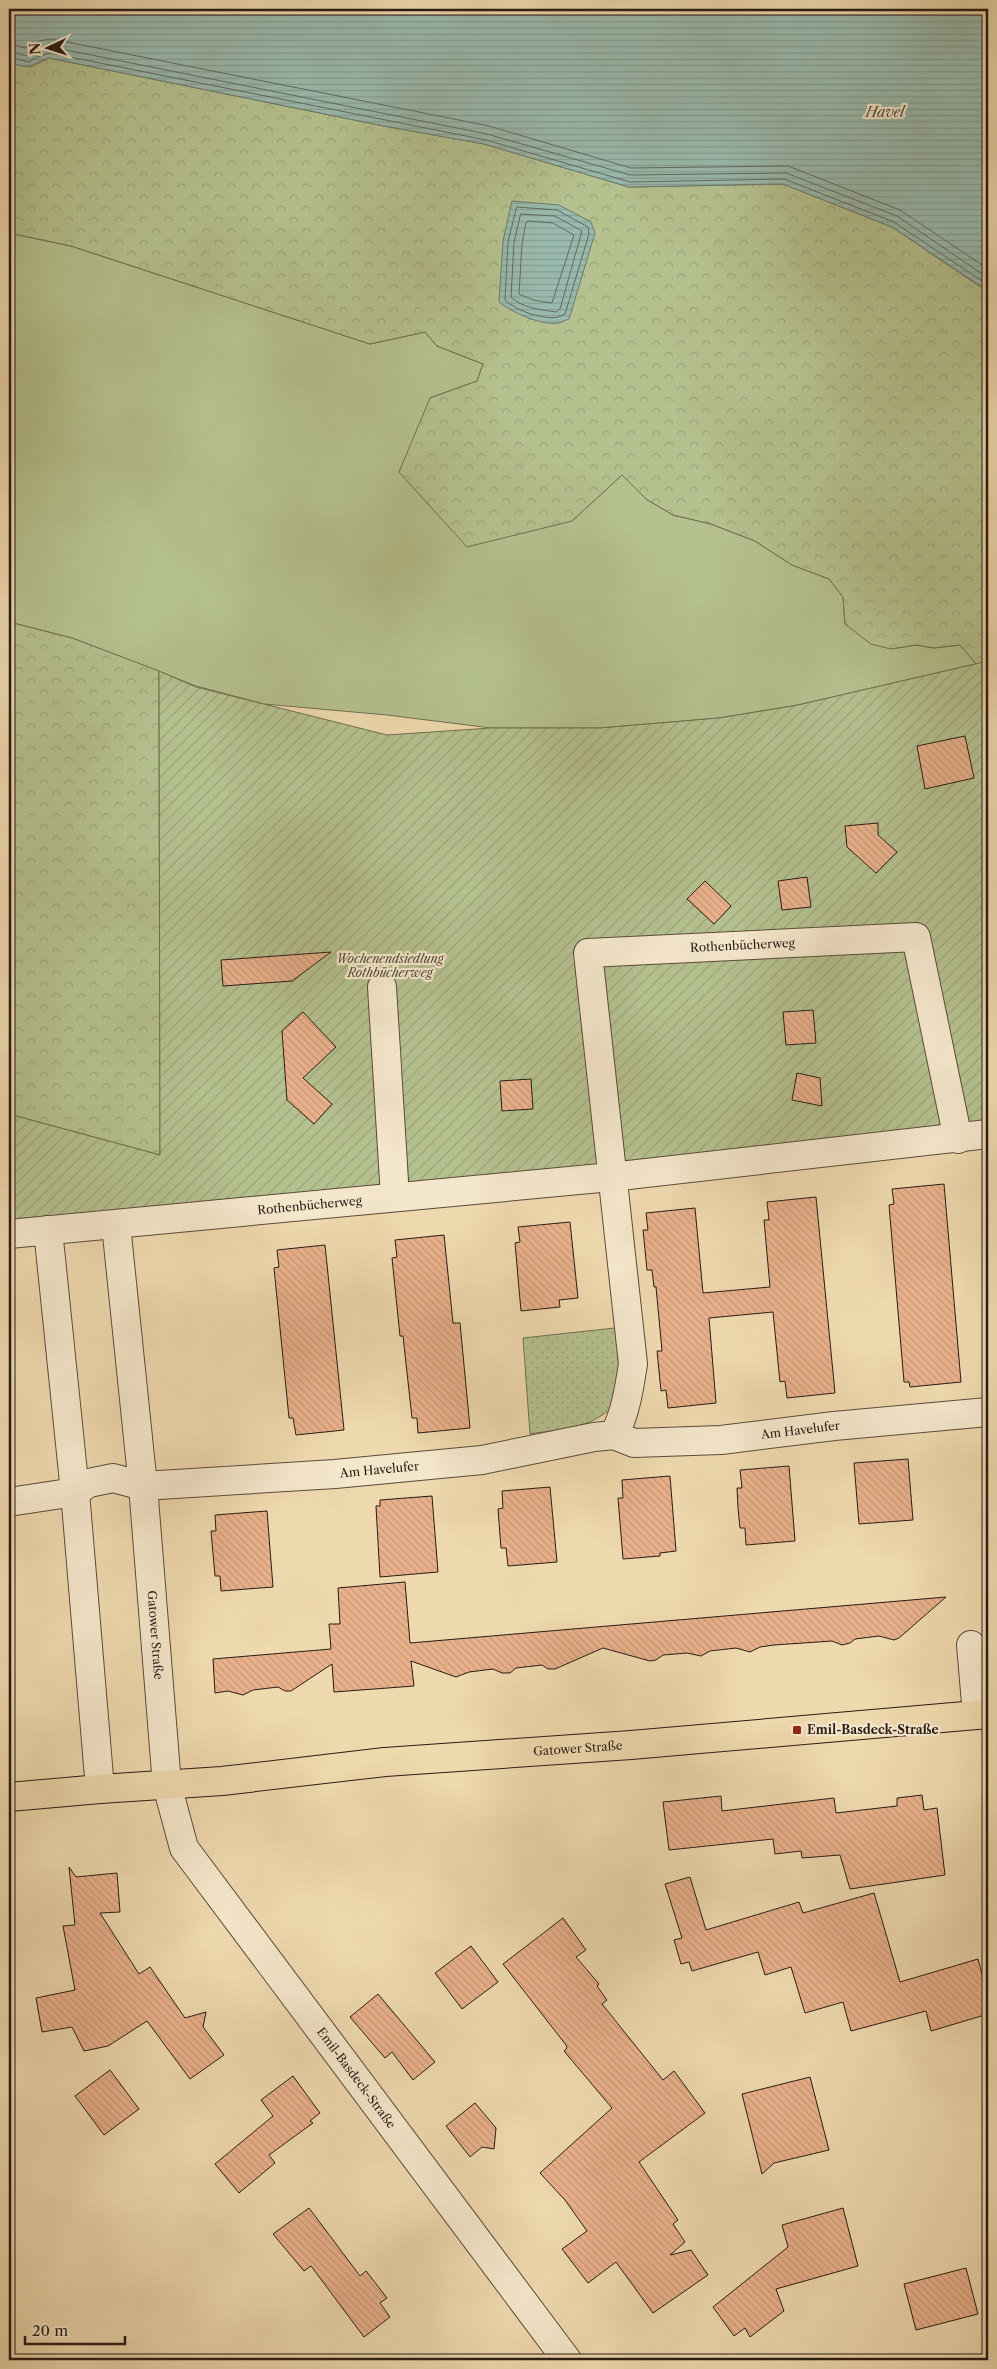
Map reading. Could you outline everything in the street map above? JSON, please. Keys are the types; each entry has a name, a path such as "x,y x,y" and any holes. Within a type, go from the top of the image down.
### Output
{"main road":[{"name":"Gatower Straße","path":"9,1798 100,1789 222,1781 385,1762 623,1745 983,1714"}],"street":[{"name":"Rothenbücherweg","path":"611,1176 588,954 916,937 958,1139"},
{"path":"382,987 395,1197"},
{"name":"Rothenbücherweg","path":"9,1234 611,1176 958,1139 988,1134"},
{"path":"611,1176 633,1364 622,1420 614,1435"},
{"name":"Gatower Straße","path":"116,1225 143,1486 168,1785"},
{"path":"48,1230 75,1492 100,1789"},
{"name":"Am Havelufer","path":"143,1486 335,1474 482,1460 594,1437 614,1435 634,1443 721,1440 834,1426 988,1412"},
{"path":"9,1502 75,1492 89,1483 112,1478 143,1486"},
{"path":"971,1645 983,1714"},
{"name":"Emil-Basdeck-Straße","path":"168,1785 184,1848 567,2360"}],"green space":[{"path":"49,58 384,126 484,144 629,187 783,184 892,227 982,288 988,306 988,661 976,664 960,645 934,648 916,645 891,649 871,644 845,624 843,597 829,579 792,565 755,541 711,524 673,515 646,499 622,475 572,521 467,547 399,472 430,398 477,381 483,364 437,346 425,332 370,344 71,246 9,233 9,61 31,67"},
{"path":"9,233 71,246 370,344 425,332 437,346 483,364 477,381 430,398 572,521 622,475 646,499 673,515 711,524 755,541 792,565 829,579 843,597 845,624 891,649 916,645 934,648 961,645 976,664 798,705 719,718 600,728 491,728 387,715 264,704 196,686 72,638 9,622"},
{"path":"9,622 72,638 159,671 160,1155 9,1114"},
{"name":"Wochenendsiedlung Rothbücherweg","path":"988,661 988,1134 9,1234 9,1114 160,1155 159,671 196,687 387,735 491,728 600,728 719,718 798,705"},
{"path":"624,1327 621,1399 600,1417 590,1422 579,1426 530,1434 523,1338"}],"water":[{"name":"Havel","path":"9,9 988,9 988,291 892,227 783,184 629,187 484,144 384,126 49,58 29,66 21,66 9,61"},
{"path":"512,201 559,205 591,222 595,233 569,319 559,323 535,320 511,310 499,302 503,241"}],"building":[{"path":"965,736 974,778 925,789 917,746"},
{"path":"878,823 878,835 897,852 876,873 847,847 845,826"},
{"path":"807,877 811,907 782,910 778,881"},
{"path":"705,881 731,906 714,924 687,899"},
{"path":"331,952 292,981 223,986 221,960"},
{"path":"813,1010 816,1043 786,1045 783,1012"},
{"path":"303,1012 336,1047 303,1078 332,1104 314,1124 287,1100 282,1031"},
{"path":"797,1073 820,1078 822,1106 792,1100"},
{"path":"531,1079 533,1109 502,1111 500,1081"},
{"path":"944,1184 961,1382 910,1387 909,1382 904,1382 889,1205 894,1204 892,1189"},
{"path":"816,1197 835,1393 787,1398 785,1381 780,1382 773,1312 709,1318 716,1403 668,1408 666,1390 661,1391 657,1351 662,1351 656,1287 654,1287 652,1270 647,1270 643,1230 648,1230 646,1213 695,1208 703,1293 770,1287 764,1220 769,1220 767,1202"},
{"path":"570,1222 578,1298 559,1300 560,1307 521,1311 515,1243 520,1242 518,1227"},
{"path":"444,1235 453,1323 460,1323 470,1428 418,1433 417,1418 412,1418 403,1336 400,1336 392,1258 397,1257 395,1240"},
{"path":"325,1245 344,1430 296,1435 293,1418 289,1418 274,1268 279,1267 277,1250"},
{"path":"908,1459 913,1520 859,1524 854,1463"},
{"path":"789,1466 795,1541 746,1545 745,1528 740,1528 738,1508 737,1488 742,1488 740,1470"},
{"path":"670,1476 676,1551 660,1553 660,1556 623,1559 618,1498 623,1498 622,1480"},
{"path":"550,1487 557,1562 508,1566 506,1548 501,1548 498,1509 503,1508 502,1491"},
{"path":"432,1496 438,1572 380,1577 376,1506 380,1506 380,1500"},
{"path":"267,1511 273,1587 221,1591 220,1576 215,1576 211,1531 216,1531 215,1515"},
{"path":"405,1582 410,1643 946,1597 899,1638 894,1640 879,1636 855,1639 850,1643 842,1645 832,1641 774,1645 760,1647 750,1652 736,1648 710,1651 701,1656 687,1653 663,1655 656,1660 650,1661 603,1648 555,1669 548,1669 542,1665 516,1668 510,1673 502,1673 493,1669 469,1672 456,1677 411,1661 414,1686 334,1692 332,1664 291,1691 285,1691 278,1687 253,1690 243,1695 228,1691 215,1693 213,1659 331,1649 329,1624 340,1624 338,1588"},
{"path":"922,1795 924,1810 937,1808 945,1875 850,1889 840,1855 802,1858 801,1851 775,1854 773,1839 669,1850 663,1802 721,1796 722,1811 834,1798 836,1813 897,1806 897,1798"},
{"path":"69,1867 76,1877 117,1873 120,1912 100,1913 139,1974 150,1967 185,2018 206,2012 203,2027 224,2055 190,2079 147,2021 108,2046 84,2051 72,2027 42,2032 36,1998 75,1990 63,1926 75,1925"},
{"path":"690,1877 706,1930 799,1902 803,1913 874,1893 900,1982 978,1959 988,1997 988,2014 931,2031 926,2011 851,2031 843,2002 805,2013 791,1967 765,1975 758,1952 692,1971 689,1962 681,1964 674,1940 682,1938 665,1884"},
{"path":"563,1918 586,1950 576,1957 599,1984 597,1986 607,2000 602,2004 663,2080 674,2071 705,2113 639,2162 678,2220 673,2224 685,2242 670,2255 691,2250 708,2275 653,2313 616,2262 588,2283 562,2249 587,2231 565,2200 540,2173 612,2108 564,2051 567,2048 566,2045 503,1964"},
{"path":"471,1946 498,1982 462,2009 435,1973"},
{"path":"378,1994 435,2062 413,2080 392,2052 385,2058 350,2017"},
{"path":"110,2070 139,2109 104,2135 75,2096"},
{"path":"293,2076 320,2113 310,2121 313,2123 269,2155 275,2163 239,2193 215,2164 273,2116 261,2100"},
{"path":"810,2077 829,2150 774,2163 762,2174 742,2094"},
{"path":"475,2103 496,2128 494,2149 482,2147 470,2157 446,2126"},
{"path":"309,2208 360,2276 366,2271 387,2298 380,2303 390,2317 364,2337 311,2266 304,2271 273,2234"},
{"path":"843,2208 858,2266 776,2289 784,2311 750,2337 745,2328 734,2336 713,2307 788,2247 782,2225"},
{"path":"966,2268 978,2314 916,2330 904,2284"}],"place":[{"name":"Emil-Basdeck-Straße","path":"797,1730"}]}
